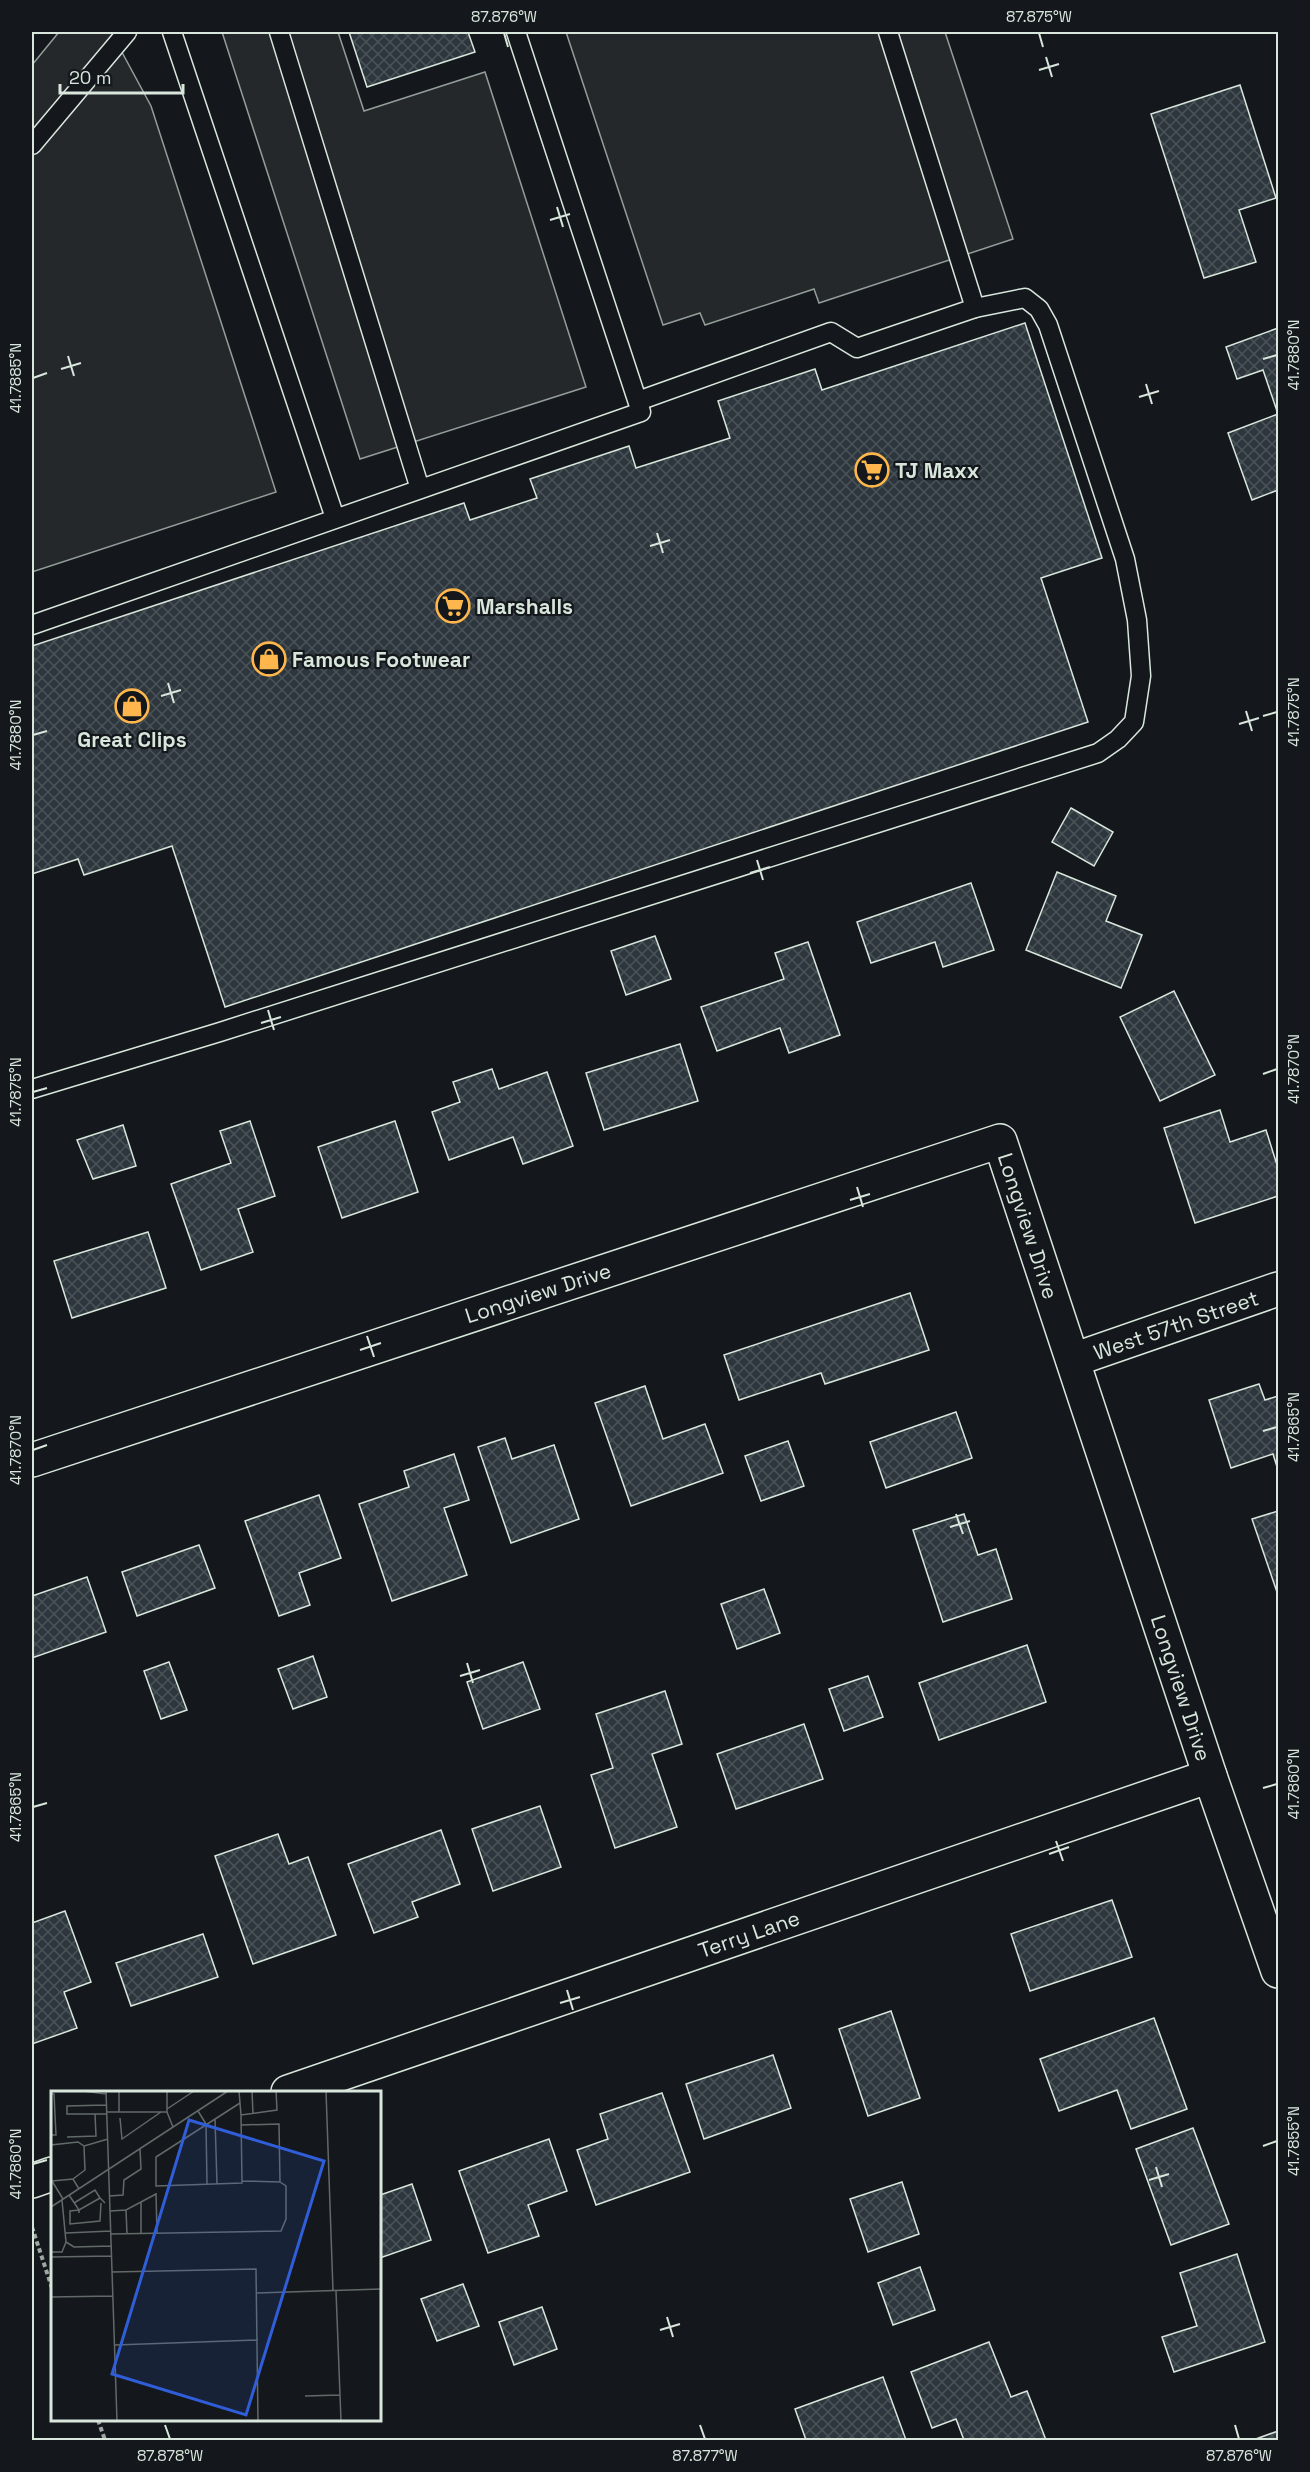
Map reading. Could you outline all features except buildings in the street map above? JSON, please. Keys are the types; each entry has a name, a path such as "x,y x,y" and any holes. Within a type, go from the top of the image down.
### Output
{"street":[{"name":"Longview Drive","path":"32,1460 1000,1141 1210,1776 1278,1971"},
{"name":"West 57th Street","path":"1072,1360 1278,1289"},
{"name":"Terry Lane","path":"291,2091 1210,1776"},
{"path":"32,2181 51,2174"}],"lane":[{"path":"32,145 127,32"},
{"path":"172,32 335,518"},
{"path":"279,32 420,489"},
{"path":"32,625 641,412 516,32"},
{"path":"888,32 975,308"},
{"path":"32,1089 220,1032 1098,753 1118,739 1134,722 1142,676 1137,620 1125,559 1052,337 1040,309 1025,298 975,308 857,348 831,332 638,402"}],"path":[{"path":"32,2227 51,2285"},
{"path":"98,2421 105,2440"}],"shaded area":[{"path":"59,32 111,32 151,106 276,492 32,572 32,65"},
{"path":"222,32 338,32 364,111 485,72 586,387 360,459"},
{"path":"566,32 945,32 1013,239 819,303 814,289 705,325 700,313 663,325"}],"place":[{"name":"TJ Maxx","path":"872,470"},
{"name":"Marshalls","path":"453,606"},
{"name":"Famous Footwear","path":"269,659"},
{"name":"Great Clips","path":"132,706"}]}
